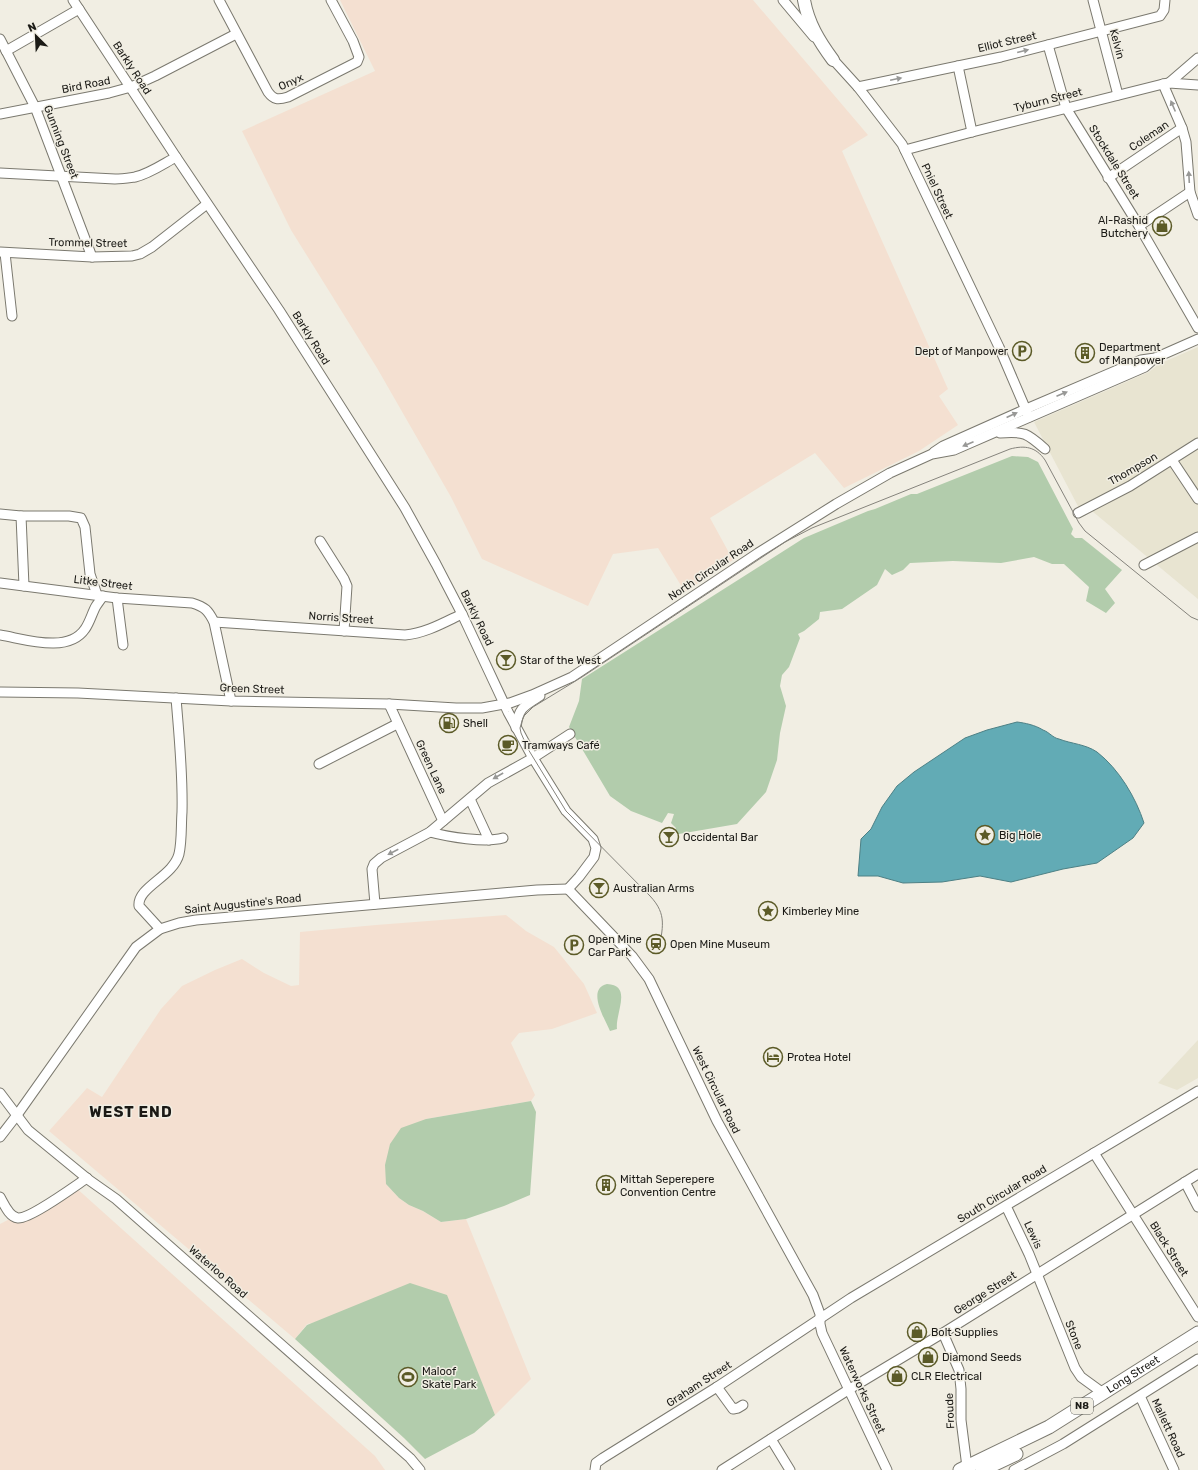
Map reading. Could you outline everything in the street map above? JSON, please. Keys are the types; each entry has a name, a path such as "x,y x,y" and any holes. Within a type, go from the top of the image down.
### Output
{"highway":[{"name":"Long Street","path":"964,1468 1049,1427 1198,1333"},
{"name":"Long Street","path":"982,1470 1056,1432 1198,1342"}],"main road":[{"path":"804,0 810,24 833,60"}],"street":[{"name":"Barkly Road","path":"73,0 207,204 279,310 405,508 462,614 504,704 533,758 566,811 593,839 596,850 591,862 568,888"},
{"name":"Onyx","path":"219,0 268,92 273,98 279,100 288,97 357,62 359,57 353,41 331,0"},
{"name":"Pniel Street","path":"783,0 833,60 858,87 895,134 905,150 998,347 1027,413"},
{"name":"Kelvin","path":"1093,0 1118,95"},
{"name":"Elliot Street","path":"858,87 1048,45 1101,30 1160,16 1164,10 1165,0"},
{"path":"6,51 79,9"},
{"name":"Bird Road","path":"0,114 109,93 131,87 236,34"},
{"name":"Gunning Street","path":"0,39 35,107 92,257"},
{"name":"Stockdale Street","path":"1048,45 1066,108 1139,226 1198,328"},
{"path":"1198,58 1166,84 1186,142 1190,192 1198,215"},
{"path":"958,66 972,132"},
{"name":"Tyburn Street","path":"905,150 1066,108 1166,84 1198,85"},
{"name":"Coleman","path":"1108,178 1182,128"},
{"path":"0,173 115,179 129,178 137,177 176,157"},
{"path":"1139,226 1190,192"},
{"name":"Trommel Street","path":"2,252 92,257 140,254 152,247 207,204"},
{"path":"2,252 12,316"},
{"path":"1027,413 1141,360 1155,358 1198,339"},
{"name":"North Circular Road","path":"932,454 954,450 992,434 1027,413"},
{"name":"North Circular Road","path":"504,704 532,695 565,680 647,628 758,552 836,504 901,468 932,454 943,446 1027,413"},
{"path":"992,434 1016,431 1024,433 1045,449"},
{"name":"Thompson","path":"1078,513 1130,486 1198,443"},
{"path":"1172,460 1198,499"},
{"path":"0,514 21,516 69,516 81,518 85,527 90,574 100,596 85,629 73,640 64,643 45,643 0,634"},
{"path":"21,516 24,586"},
{"path":"1144,565 1198,537"},
{"path":"320,540 347,586 344,630"},
{"name":"Litke Street","path":"0,583 117,598 192,603 203,607 210,613 214,622"},
{"path":"117,598 123,645"},
{"name":"Norris Street","path":"214,622 405,635 418,633 462,614"},
{"path":"214,622 231,701"},
{"path":"516,728 519,712 525,706 565,680"},
{"name":"Green Street","path":"0,692 78,692 231,701 389,704 472,708 504,704"},
{"path":"160,929 139,906 139,902 144,892 173,866 178,855 182,821 182,782 176,698"},
{"name":"Green Lane","path":"389,704 443,821"},
{"path":"319,764 397,724"},
{"path":"375,904 372,869 374,864 381,858 430,832 498,776 533,758 570,734"},
{"path":"470,799 489,840"},
{"path":"430,832 448,836 489,840 504,838"},
{"name":"Saint Augustine's Road","path":"0,1137 136,947 160,929 179,923 196,920 568,888"},
{"name":"West Circular Road","path":"568,888 632,956 649,979 723,1133 813,1296 819,1310 820,1319"},
{"name":"South Circular Road","path":"820,1319 851,1298 1198,1091"},
{"name":"Waterloo Road","path":"0,1093 28,1130 87,1178 116,1199 410,1458 420,1470"},
{"name":"Black Street","path":"1094,1153 1198,1317"},
{"name":"George Street","path":"722,1470 848,1390 1038,1275 1198,1174"},
{"path":"0,1198 11,1214 19,1218 25,1217 54,1201 87,1178"},
{"path":"1185,1182 1198,1207"},
{"name":"Lewis","path":"1006,1206 1038,1275"},
{"name":"Stone","path":"1038,1275 1075,1368 1081,1377 1103,1393"},
{"name":"Graham Street","path":"595,1470 596,1463 603,1458 717,1387 820,1319"},
{"name":"Waterworks Street","path":"820,1319 822,1334 887,1470"},
{"name":"Froude","path":"943,1333 958,1370 961,1389 964,1468"},
{"name":"Long Street","path":"1014,1470 1063,1444 1198,1359"},
{"path":"717,1387 733,1409 743,1405"},
{"name":"Mallett Road","path":"1140,1396 1174,1470"},
{"path":"771,1439 790,1470"}],"shaded area":[{"path":"340,0 753,0 868,135 842,151 948,389 939,396 958,425 919,451 844,488 815,453 710,518 733,560 685,592 658,548 613,554 588,606 482,559 451,497 377,368 291,230 242,131 375,71"},
{"path":"1198,347 1198,599 1092,511 1080,510 1034,422 1149,372 1159,364"},
{"path":"506,915 526,931 554,947 584,984 597,1013 552,1029 519,1033 511,1043 535,1095 531,1101 426,1119 386,1184 399,1198 409,1205 423,1211 441,1222 466,1219 531,1379 495,1415 446,1295 307,1324 295,1339 49,1131 87,1088 102,1097 161,1009 182,986 215,970 242,959 264,973 291,986 299,985 300,932"},
{"path":"1198,1040 1198,1078 1177,1090 1158,1083"},
{"path":"74,1186 375,1456 385,1470 0,1470 0,1224"}],"green space":[{"path":"1012,456 1028,457 1038,462 1073,529 1071,534 1075,538 1082,538 1122,570 1105,589 1115,603 1106,613 1086,601 1089,587 1064,564 1052,564 1034,557 1001,563 953,561 910,563 903,570 892,575 885,569 877,585 842,609 820,612 819,619 798,634 800,638 789,667 782,675 780,686 786,706 780,733 777,760 766,792 737,824 673,835 676,828 671,823 674,814 668,813 662,823 631,811 610,796 569,727 579,701 582,679 804,538 911,494 917,494"},
{"path":"607,984 615,986 619,989 621,994 617,1029 610,1031 601,1012 597,998 601,987"},
{"path":"531,1101 536,1112 530,1195 466,1219 441,1222 423,1211 409,1205 399,1198 386,1184 385,1165 390,1144 401,1128 426,1119"},
{"name":"Maloof Skate Park","path":"410,1283 447,1295 495,1415 474,1433 425,1459 295,1339 307,1325"}],"water":[{"path":"1017,722 1033,726 1057,738 1088,747 1105,759 1126,784 1141,813 1144,823 1133,838 1097,863 1063,869 1011,882 980,876 942,882 903,883 878,876 858,876 861,839 871,829 882,807 897,786 914,772 965,738"}],"tram line":[{"path":"659,951 662,916 656,903 566,811 528,749 521,733 520,728 522,721 524,716 533,707 582,677 785,542 812,528 1010,449 1025,447 1038,452 1045,460 1079,523 1085,531 1191,617 1198,620"}],"place":[{"name":"Al-Rashid Butchery","path":"1162,226"},
{"name":"Dept of Manpower","path":"1022,351"},
{"name":"Department of Manpower","path":"1085,353"},
{"name":"Star of the West","path":"506,660"},
{"name":"Shell","path":"449,723"},
{"name":"Tramways Café","path":"508,745"},
{"name":"Big Hole","path":"985,835"},
{"name":"Occidental Bar","path":"669,837"},
{"name":"Australian Arms","path":"599,888"},
{"name":"Kimberley Mine","path":"768,911"},
{"name":"Open Mine Museum","path":"656,944"},
{"name":"Open Mine Car Park","path":"574,945"},
{"name":"Protea Hotel","path":"773,1057"},
{"name":"Mittah Seperepere Convention Centre","path":"606,1185"},
{"name":"Bolt Supplies","path":"917,1332"},
{"name":"Diamond Seeds","path":"928,1357"},
{"name":"CLR Electrical","path":"897,1376"},
{"name":"Maloof Skate Park","path":"408,1377"}],"district":[{"name":"WEST END","path":"131,1112"}]}
